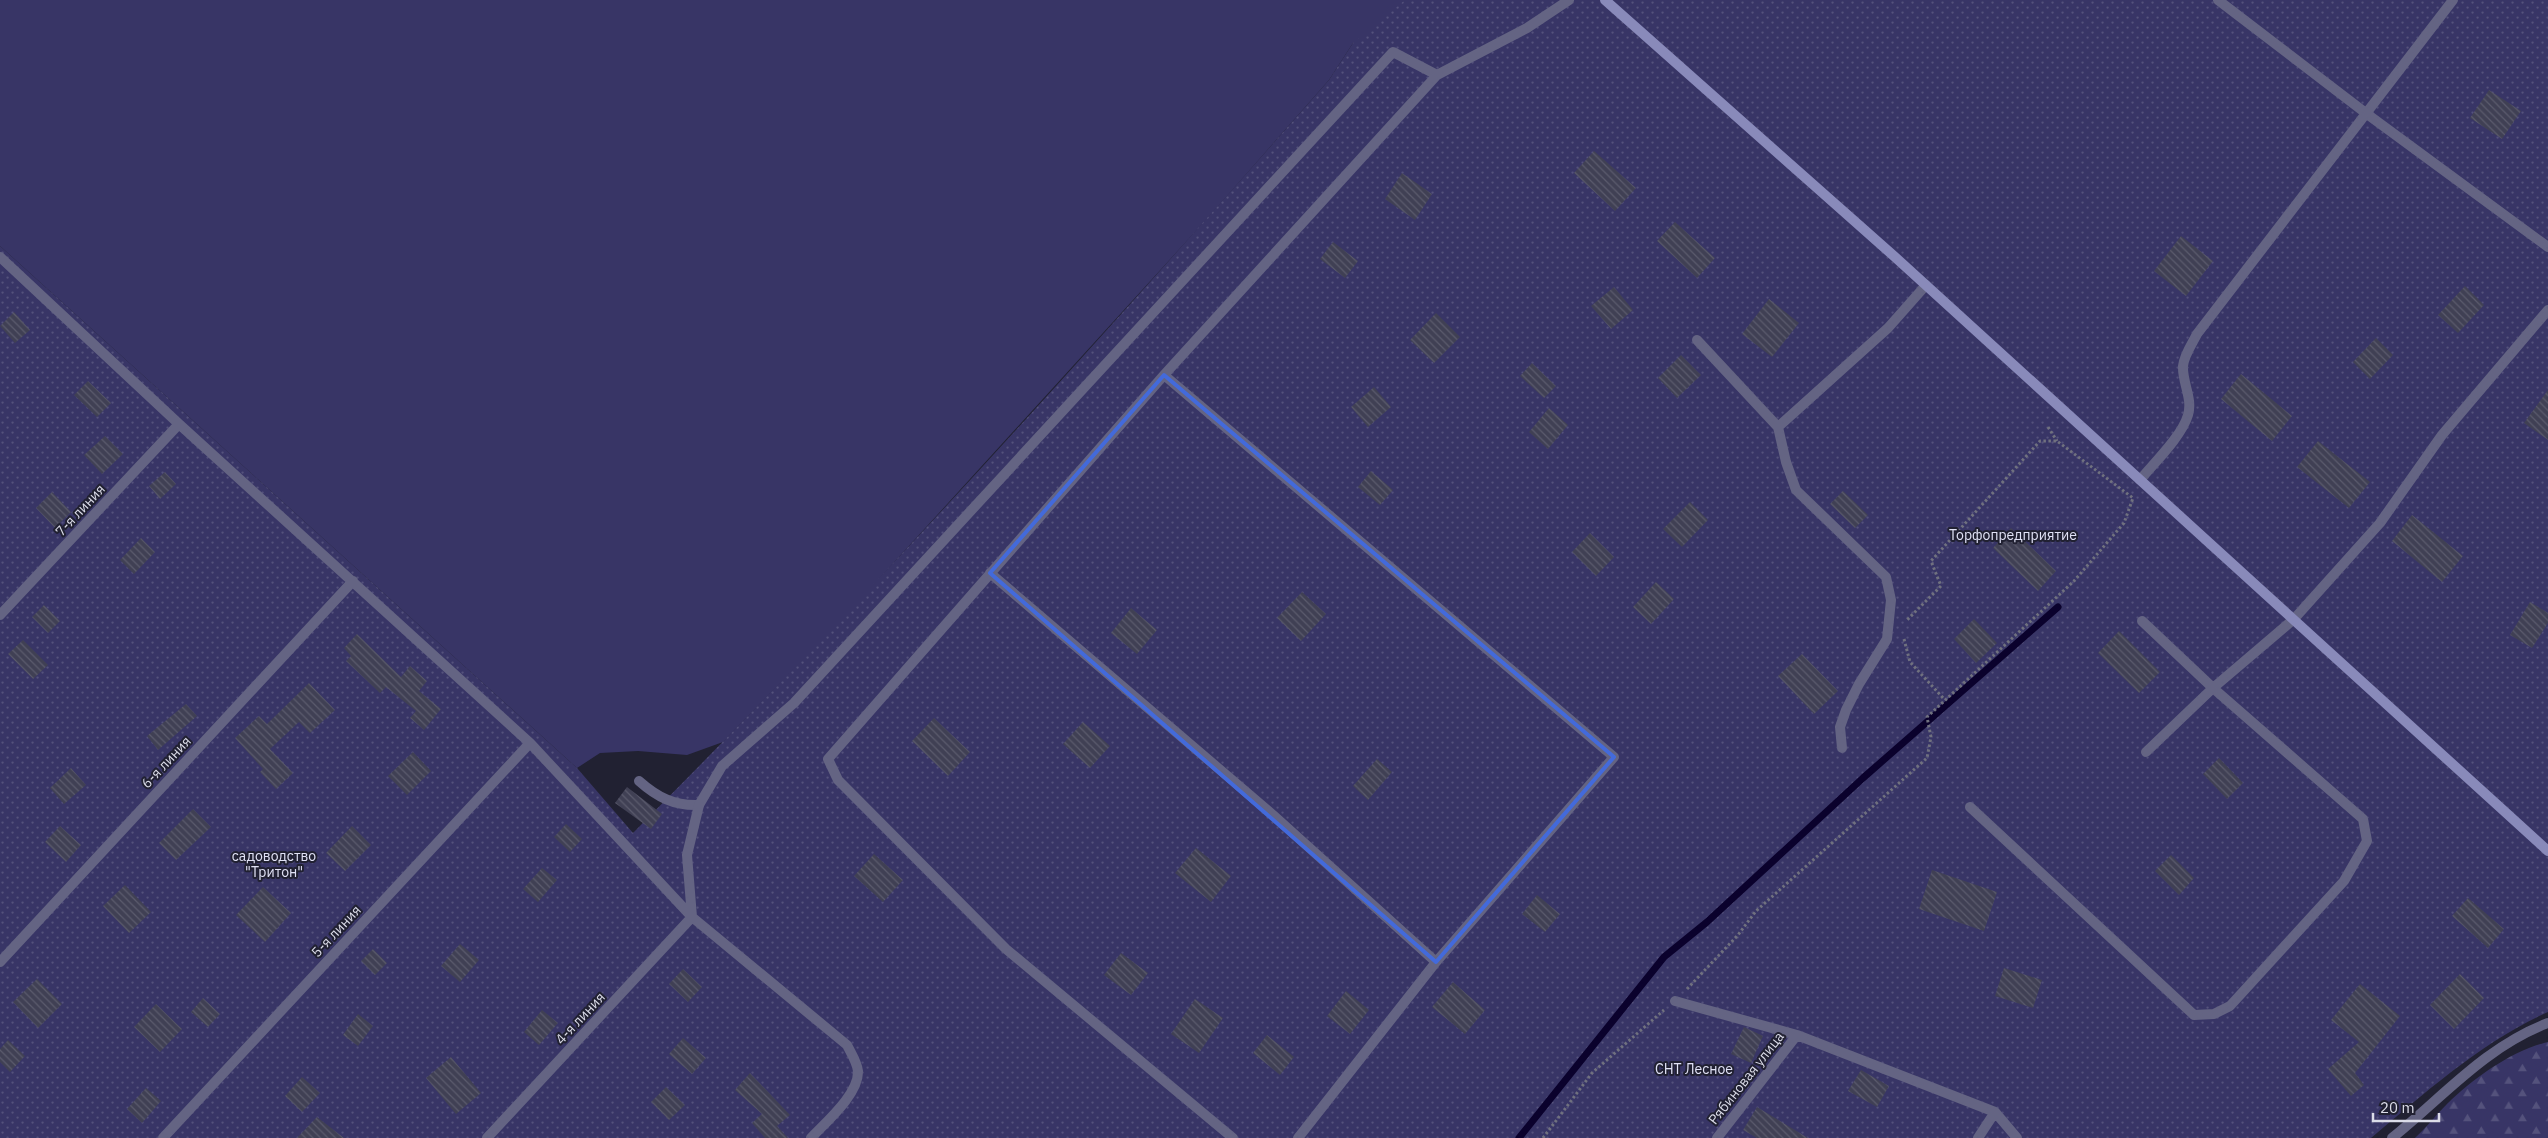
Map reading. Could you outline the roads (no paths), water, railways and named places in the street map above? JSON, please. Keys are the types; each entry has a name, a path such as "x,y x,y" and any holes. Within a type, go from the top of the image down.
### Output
{"main road":[{"path":"1605,0 1926,285 2548,851"}],"street":[{"path":"1233,1138 1006,949 838,780 828,759 1164,375 1437,75 1527,28 1569,0"},
{"path":"2218,0 2366,114 2548,247"},
{"path":"2140,480 2179,432 2188,415 2189,403 2183,366 2197,334 2453,0"},
{"path":"692,917 687,855 699,805 722,766 794,703 1394,52 1437,75"},
{"path":"1,260 530,743 692,917 847,1045 858,1070 857,1083 852,1093 811,1138"},
{"path":"1778,427 1888,328 1926,285"},
{"path":"2146,752 2213,688 2294,619 2380,522 2442,435 2548,310"},
{"path":"1697,340 1778,427 1796,490 1886,577 1891,600 1887,638 1858,684 1846,710 1840,727 1842,748"},
{"path":"1164,375 1614,757 1436,962 1298,1138"},
{"name":"7-я линия","path":"0,614 179,424"},
{"path":"990,573 1273,816 1436,962"},
{"name":"6-я линия","path":"0,962 353,581"},
{"path":"1970,807 2194,1015 2214,1014 2230,1006 2344,881 2366,841 2363,820 2213,688 2142,621"},
{"name":"5-я линия","path":"163,1138 530,743"},
{"path":"639,780 652,793 667,800 686,805 699,805"},
{"name":"4-я линия","path":"487,1138 692,917"},
{"path":"1675,1001 1797,1035 1995,1112 2017,1138"},
{"path":"2392,1138 2494,1051 2529,1030 2548,1023"},
{"name":"Рябиновая улица","path":"1717,1138 1797,1035"},
{"path":"1978,1138 1995,1112"}],"waterway":[{"path":"1519,1138 1664,957 1707,922 1863,778 2058,607"}],"park label":[{"name":"Торфопредприятие","path":"2013,535"},
{"name":"садоводство \"Тритон\"","path":"274,864"},
{"name":"СНТ Лесное","path":"1694,1069"}]}
